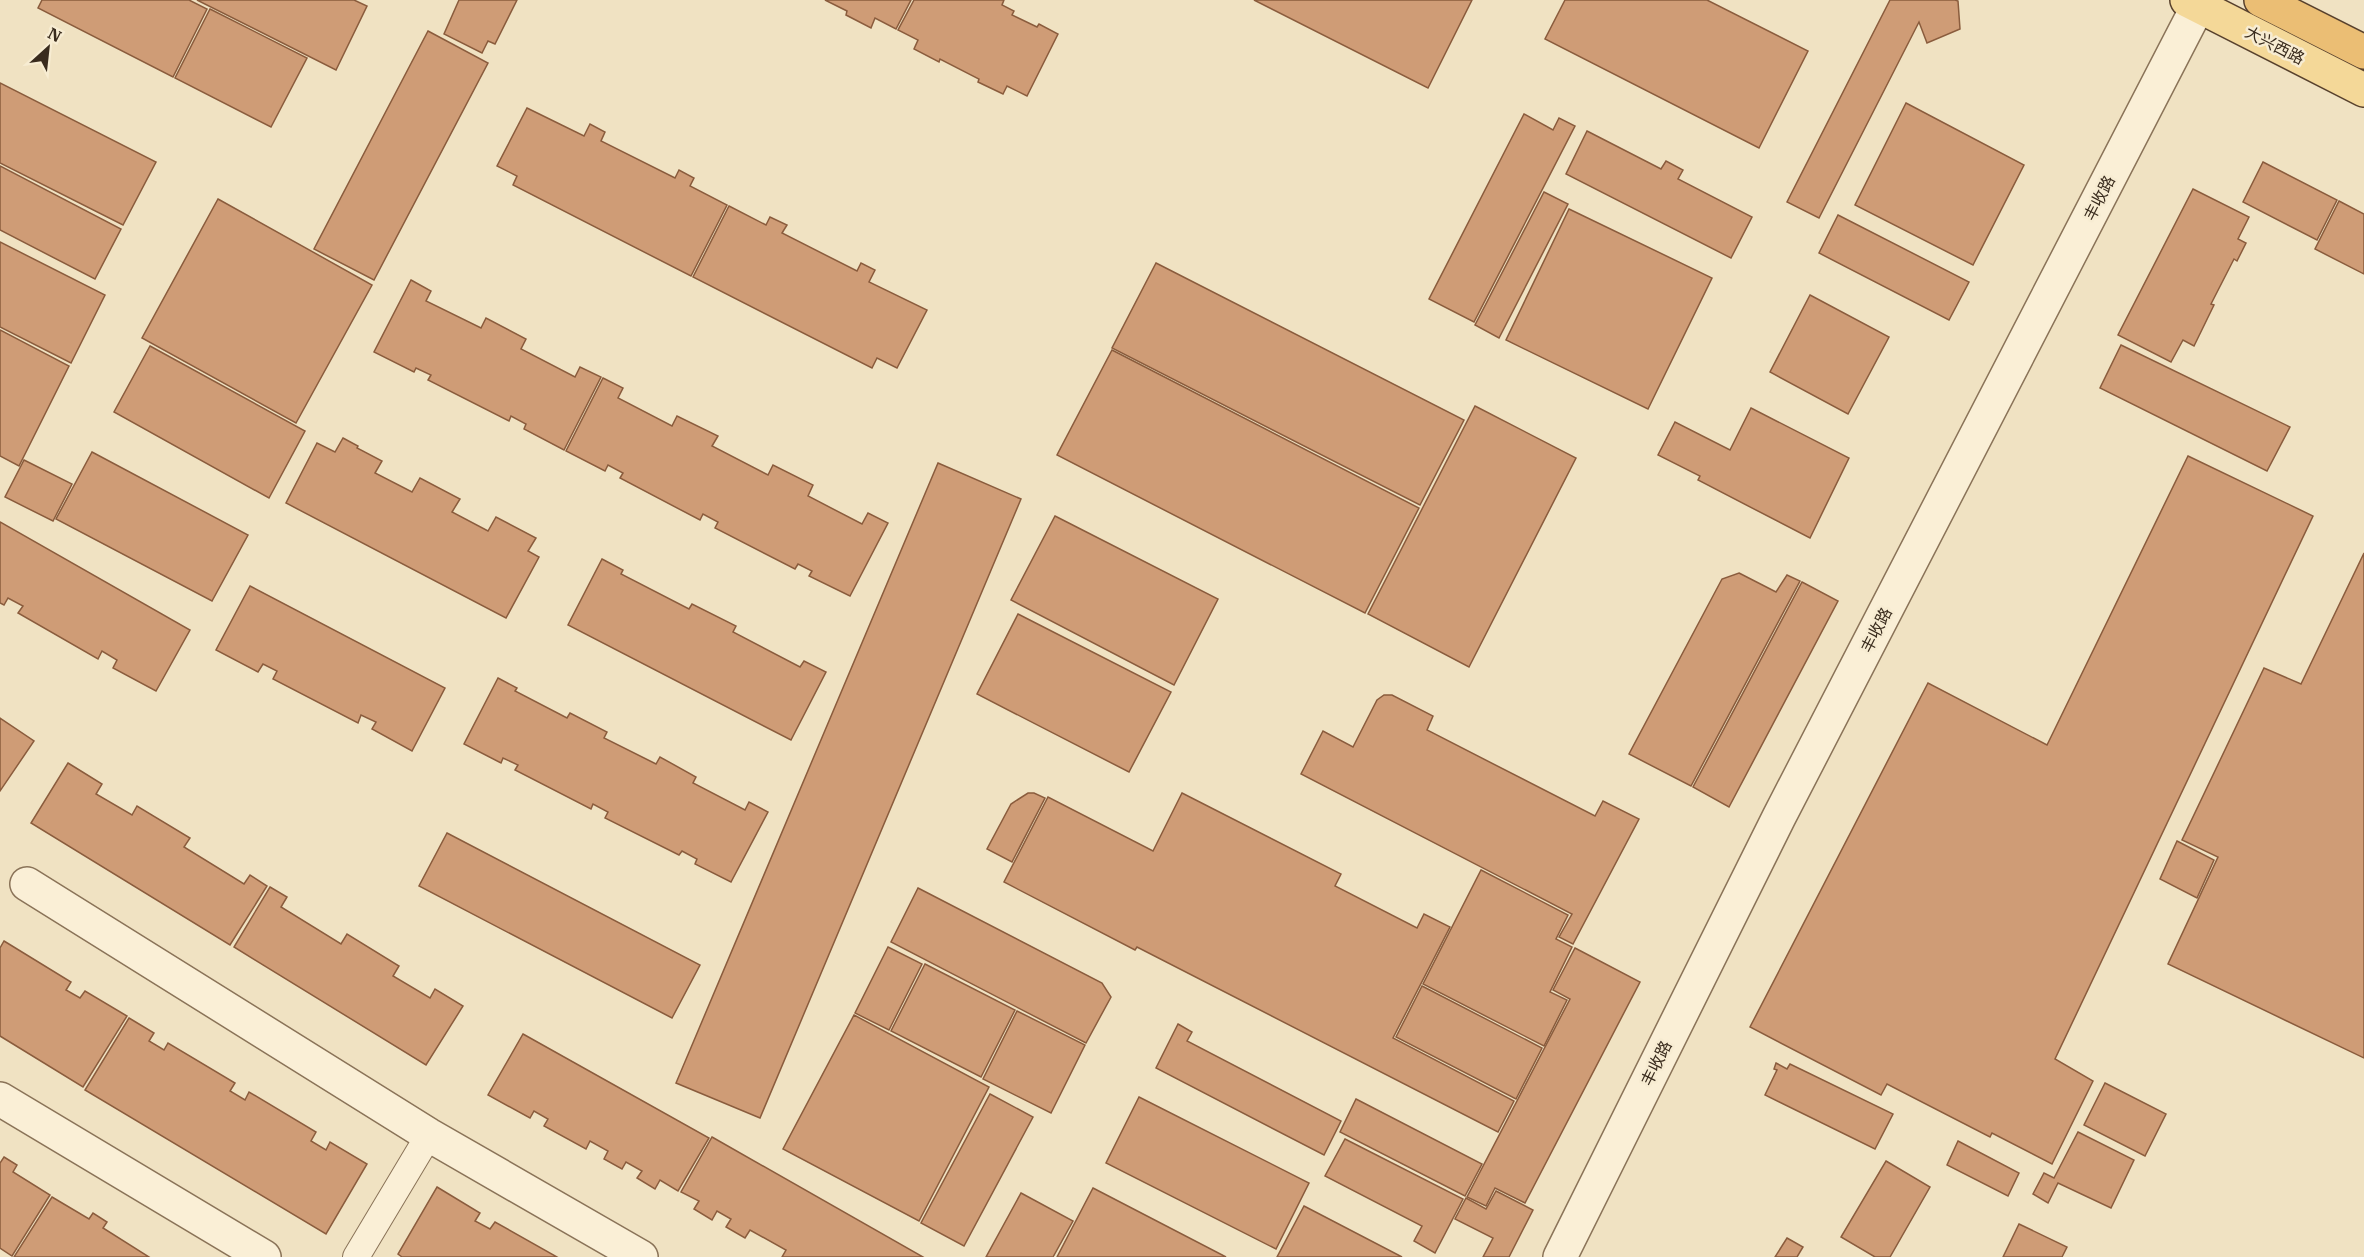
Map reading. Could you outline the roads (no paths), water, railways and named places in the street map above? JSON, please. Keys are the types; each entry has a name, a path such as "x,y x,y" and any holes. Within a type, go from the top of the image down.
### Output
{"highway":[{"path":"2261,0 2364,52"}],"main road":[{"name":"大兴西路","path":"2192,3 2364,90"}],"street":[{"name":"丰收路","path":"1560,1257 1779,817 2192,3"},
{"path":"27,884 429,1135 641,1257"},
{"path":"0,1099 264,1257"}],"lane":[{"path":"356,1257 429,1135"}]}
